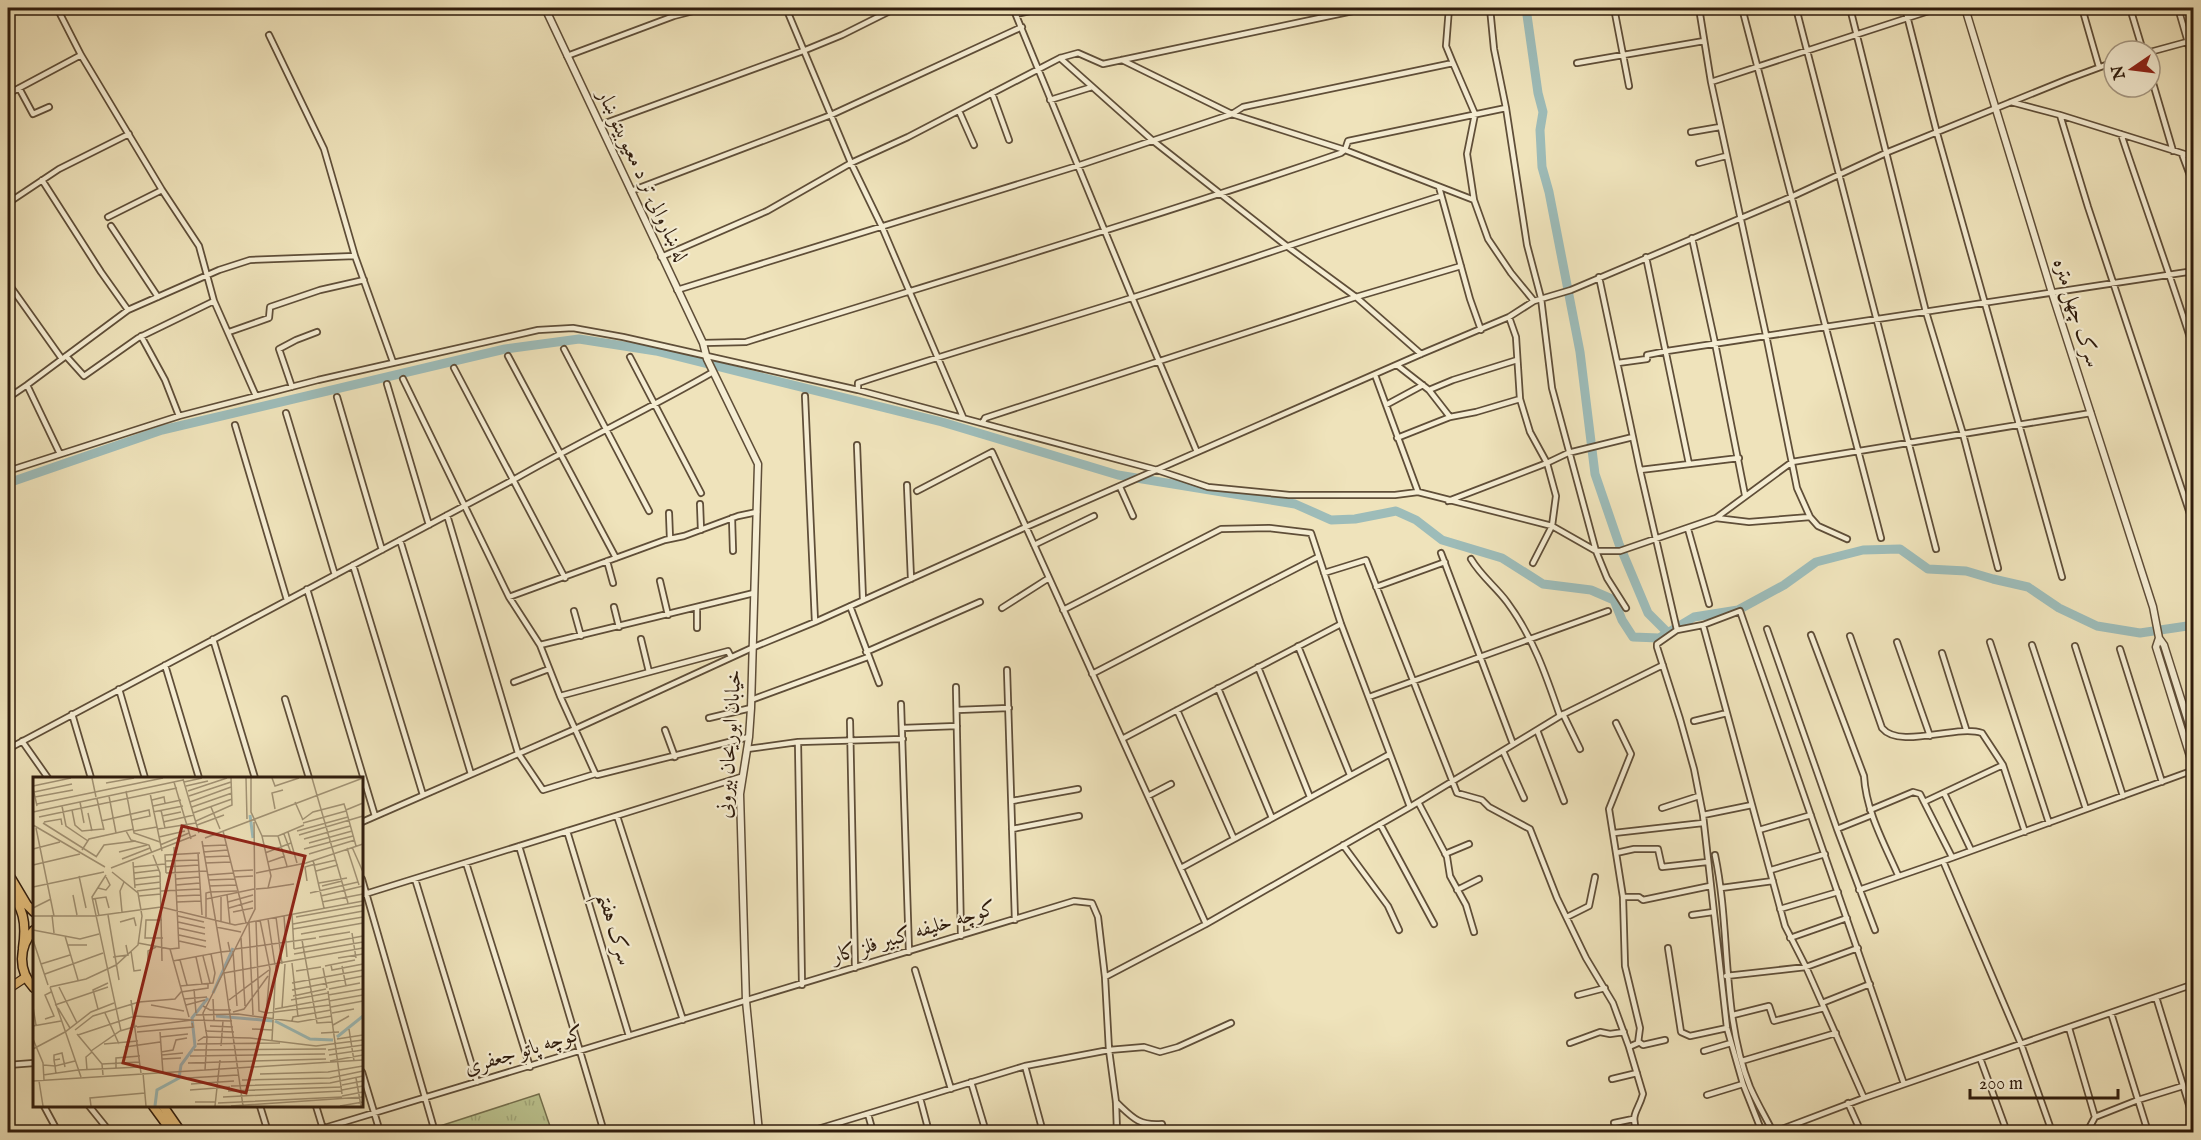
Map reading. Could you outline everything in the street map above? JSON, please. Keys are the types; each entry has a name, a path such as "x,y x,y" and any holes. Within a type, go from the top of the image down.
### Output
{"highway":[{"path":"8,873 33,911"},
{"path":"8,887 21,908 25,935 22,963 26,977 33,987"},
{"path":"23,948 33,931"},
{"path":"154,1107 172,1132"},
{"path":"164,1107 181,1132"}],"main road":[{"path":"8,989 26,977"}],"street":[{"path":"57,8 81,55 162,190 199,246 214,301 256,396"},
{"name":"له ښاروالۍ تر د معیوبیتو ښار","path":"545,8 703,343 712,370"},
{"path":"567,56 674,16 705,8"},
{"path":"786,8 851,163 882,227 963,417"},
{"path":"600,125 803,51 842,35 896,8"},
{"path":"1013,8 1197,452"},
{"path":"1016,14 1044,8"},
{"path":"661,257 767,211 851,163 908,137 1060,58 1078,53 1103,64 1367,8"},
{"path":"1449,8 1446,46 1475,114 1467,154 1474,200 1488,239 1534,301"},
{"path":"1490,8 1494,50 1506,108 1527,245 1541,298 1552,388 1596,551 1607,578 1626,608"},
{"path":"1562,11 1580,8"},
{"path":"1614,8 1629,86"},
{"path":"1699,8 1720,127 1797,488 1810,517 1818,525 1847,539"},
{"path":"1742,8 1881,538"},
{"path":"1796,8 1936,549"},
{"path":"1850,8 1888,152 1926,312 1963,434 1998,568"},
{"path":"1905,8 1937,133 2062,577"},
{"path":"1711,82 1938,8"},
{"name":"سرک چهل متره","path":"1965,8 2052,293 2153,607 2159,638"},
{"path":"2082,8 2099,67"},
{"path":"2130,8 2139,39"},
{"path":"2178,8 2190,41 2193,63"},
{"path":"631,191 831,115 1022,27"},
{"path":"269,35 324,149 355,256 393,362"},
{"path":"1576,63 1704,41"},
{"path":"2162,49 2190,41"},
{"path":"8,94 81,55"},
{"path":"1060,58 1152,140 1288,247 1356,297 1421,354"},
{"path":"1122,60 1232,114 1345,150 1474,200"},
{"path":"677,290 1077,166 1232,114 1243,107 1453,63"},
{"path":"363,822 1026,527 1120,488 1421,354 1481,330 1509,317 1534,301 1565,293 1791,197 1888,152 2102,66"},
{"path":"1050,100 1092,87"},
{"path":"19,88 33,114 49,107"},
{"path":"992,93 1009,140"},
{"path":"2157,99 2173,151"},
{"path":"2011,102 2193,157"},
{"path":"1345,150 1348,141 1506,108"},
{"path":"959,111 974,145"},
{"path":"2060,115 2193,526"},
{"path":"1691,132 1720,127"},
{"path":"8,203 59,169 129,134"},
{"path":"2121,134 2153,233 2170,274 2193,350"},
{"path":"703,343 746,342 1222,194 1345,150"},
{"path":"2182,154 2193,186"},
{"path":"1699,163 1726,156"},
{"path":"42,180 128,310"},
{"path":"1439,187 1481,330"},
{"path":"108,217 162,190"},
{"path":"858,390 858,383 1442,196"},
{"path":"111,226 158,297"},
{"path":"1692,238 1716,343 1745,495"},
{"path":"8,398 128,310 207,276 250,260 355,256"},
{"path":"1646,257 1689,464"},
{"path":"982,422 985,418 1356,297 1461,266"},
{"path":"1618,363 1647,358 1647,355 1667,351 1766,335 2193,271"},
{"path":"1599,277 1677,630"},
{"path":"229,332 268,318 270,307 320,290 364,280"},
{"path":"8,284 64,358 84,376 141,336 214,301"},
{"path":"1509,317 1516,337 1520,399 1530,432 1547,463 1556,496 1552,526 1533,563"},
{"path":"8,471 179,416 256,396 393,362 538,330 573,328 623,337 858,390 1157,470 1208,487 1289,495 1395,495 1418,492 1552,526 1596,551 1620,552 1716,518 1792,462 2091,413"},
{"path":"292,387 279,350 317,332"},
{"path":"141,336 165,380 179,416"},
{"path":"564,349 649,511"},
{"path":"508,357 616,558"},
{"path":"630,357 701,493"},
{"path":"1429,390 1517,360"},
{"path":"1397,365 1429,390 1450,417"},
{"path":"454,368 565,578"},
{"path":"8,749 559,454 655,405 712,370"},
{"name":"خیابان ابوریحان بیرونی","path":"712,370 758,464 751,708 740,794 746,1001 759,1132"},
{"path":"1375,375 1418,492"},
{"path":"403,379 509,597 540,645 560,696 596,774"},
{"path":"387,384 429,525"},
{"path":"27,385 60,454"},
{"path":"1386,405 1423,385"},
{"path":"805,396 815,622"},
{"path":"337,397 382,550"},
{"path":"1397,438 1450,417 1520,399"},
{"path":"286,413 335,575"},
{"path":"235,425 288,600"},
{"path":"1448,501 1568,453 1633,437"},
{"path":"857,445 863,600"},
{"path":"917,491 992,452 1206,924"},
{"path":"1640,470 1739,458"},
{"path":"907,485 911,579"},
{"path":"1120,488 1133,516"},
{"path":"700,504 701,530"},
{"path":"509,597 669,539 757,512"},
{"path":"669,513 669,539"},
{"path":"447,515 518,753 543,789 749,737"},
{"path":"1034,545 1094,516"},
{"path":"1716,518 1749,522 1810,517"},
{"path":"732,518 733,551"},
{"path":"1064,610 1221,529 1269,528 1311,533 1341,624 1410,807"},
{"path":"1688,528 1709,604"},
{"path":"400,540 471,774"},
{"path":"1441,553 1513,744"},
{"path":"1092,674 1318,557"},
{"path":"1324,573 1366,560 1457,793 1482,800 1489,807 1530,829 1567,917 1586,958 1605,988 1624,1032 1643,1094 1633,1119 1638,1132"},
{"path":"1471,560 1477,570 1507,601 1531,639 1562,715 1580,749"},
{"path":"607,561 613,583"},
{"path":"1376,587 1445,562"},
{"path":"353,565 423,795"},
{"path":"1002,608 1049,578"},
{"path":"660,581 668,615"},
{"path":"307,589 375,816"},
{"path":"540,645 754,593"},
{"path":"751,700 867,654 980,602"},
{"path":"850,606 879,683"},
{"path":"614,607 619,627"},
{"path":"697,608 697,628"},
{"path":"574,611 580,636"},
{"path":"1369,697 1608,611"},
{"path":"1762,1132 1743,1084 1728,1031 1700,796 1680,719 1657,645 1677,630 1702,626 1740,611 1904,1084"},
{"path":"1122,739 1341,624"},
{"path":"1702,626 1780,909 1790,938 1806,967 1864,1098"},
{"path":"1767,629 1875,930"},
{"path":"1811,635 1864,776 1864,788 1871,812 1898,875"},
{"path":"1850,636 1882,728 1892,735 1930,736 1966,729 1982,733 2003,765 2025,832"},
{"path":"1859,890 2025,832 2193,769 2156,647 2159,638"},
{"path":"2159,638 2164,645 2193,740"},
{"path":"213,639 255,777"},
{"path":"641,639 649,672"},
{"path":"1897,642 1930,736"},
{"path":"1990,642 2049,823"},
{"path":"2032,645 2086,809"},
{"path":"1298,646 1350,776"},
{"path":"2075,646 2123,796"},
{"path":"2120,649 2162,782"},
{"path":"560,696 728,651 731,657"},
{"path":"1942,653 1966,729"},
{"path":"165,665 199,777"},
{"path":"1117,1132 1105,977 1206,924 1410,807 1562,715 1663,665"},
{"path":"1258,668 1310,797"},
{"path":"514,682 549,669"},
{"path":"1007,670 1015,920"},
{"path":"956,687 961,936"},
{"path":"1218,688 1272,818"},
{"path":"119,689 145,777"},
{"path":"285,699 309,777"},
{"path":"901,704 909,952"},
{"path":"708,718 751,708"},
{"path":"957,710 1009,708"},
{"path":"1177,710 1234,839"},
{"path":"1694,721 1727,713"},
{"path":"72,714 91,777"},
{"path":"850,721 855,968"},
{"path":"1616,723 1631,754 1609,806 1623,897 1625,966 1640,1028 1639,1042"},
{"path":"902,728 957,726"},
{"path":"665,730 675,756"},
{"path":"1537,730 1564,801"},
{"path":"747,749 798,742 903,739"},
{"path":"22,741 47,777"},
{"path":"798,742 802,984"},
{"path":"1503,751 1524,798"},
{"path":"1180,868 1390,754"},
{"path":"1924,802 2003,765"},
{"path":"435,1132 364,895 741,777"},
{"path":"1148,796 1171,784"},
{"path":"1012,801 1078,789"},
{"path":"1837,829 1913,792 1920,794 1952,857"},
{"path":"1944,793 1971,850"},
{"path":"1662,808 1700,796"},
{"path":"1418,802 1449,863 1450,876 1466,904 1474,932"},
{"path":"1703,815 1752,805"},
{"path":"1760,830 1811,815"},
{"path":"617,816 683,1020"},
{"path":"1012,829 1079,816"},
{"path":"1614,833 1703,823"},
{"path":"1380,824 1434,924"},
{"name":"سرک هفتم","path":"567,831 629,1036"},
{"path":"1445,854 1469,844"},
{"path":"1343,845 1388,906 1399,930"},
{"path":"519,846 604,1132"},
{"path":"1616,853 1634,849 1658,849 1662,867 1707,862"},
{"path":"1770,870 1825,854"},
{"path":"1716,855 1735,1031 1750,1087 1774,1132 1848,1103 2193,984"},
{"path":"1943,861 2021,1044 2052,1132"},
{"path":"466,863 530,1067"},
{"path":"1567,917 1589,906 1595,877"},
{"path":"415,879 477,1082"},
{"path":"1457,890 1479,879"},
{"path":"1721,888 1773,881"},
{"path":"1623,897 1639,897 1643,900 1710,886"},
{"path":"1780,909 1838,892"},
{"name":"کوچه خلیفه کبیر فلز کار","path":"746,1001 1074,901 1092,903 1098,917 1105,977"},
{"path":"1692,915 1713,912"},
{"path":"1790,938 1847,918"},
{"path":"1668,948 1681,1032 1690,1036 1735,1031"},
{"path":"1721,977 1806,967 1858,948"},
{"path":"915,970 951,1089"},
{"path":"1733,1015 1769,1005 1774,1020 1823,1006 1870,984"},
{"path":"1578,995 1605,988"},
{"path":"2156,997 2193,1121"},
{"name":"کوچه پاتو جعفری","path":"311,1132 323,1131 374,1113 746,1001"},
{"path":"2111,1013 2148,1132"},
{"path":"808,1132 818,1131 1025,1066 1109,1050 1144,1047 1160,1052 1178,1047 1231,1023"},
{"path":"2069,1028 2095,1118"},
{"path":"1570,1043 1600,1032 1610,1034 1624,1032"},
{"path":"1742,1061 1836,1033"},
{"path":"1639,1042 1643,1045 1665,1040"},
{"path":"1629,1047 1639,1042"},
{"path":"1704,1051 1731,1043"},
{"path":"1980,1058 2007,1132"},
{"path":"8,1065 33,1063"},
{"path":"1025,1066 1043,1132"},
{"path":"1612,1079 1637,1073"},
{"path":"363,1075 380,1132"},
{"path":"971,1082 986,1132"},
{"path":"1707,1095 1743,1084"},
{"path":"2087,1132 2095,1118 2138,1100 2183,1086"},
{"path":"920,1098 929,1132"},
{"path":"1116,1102 1132,1117 1147,1125 1162,1124 1164,1132"},
{"path":"1848,1103 1861,1132"},
{"path":"45,1107 58,1132"},
{"path":"90,1107 110,1132"},
{"path":"260,1107 268,1132"},
{"path":"316,1107 323,1131"},
{"path":"868,1114 873,1132"},
{"path":"1614,1123 1633,1119"}],"green space":[{"path":"539,1094 552,1132 442,1132 440,1126"}],"waterway":[{"path":"1526,8 1538,93 1543,112 1540,130 1542,167 1549,192 1580,352 1595,474 1619,544 1648,613 1668,633"},
{"path":"8,483 162,430 505,349 579,339 656,351 942,422 1118,475 1295,504 1331,520 1355,519 1396,511 1416,520 1442,540 1502,558 1543,584 1591,590 1614,600 1622,620 1633,637 1659,638 1694,617 1738,610 1784,585 1816,562 1863,550 1900,549 1928,569 1966,571 2028,587 2059,608 2097,626 2140,633 2194,625"}]}
